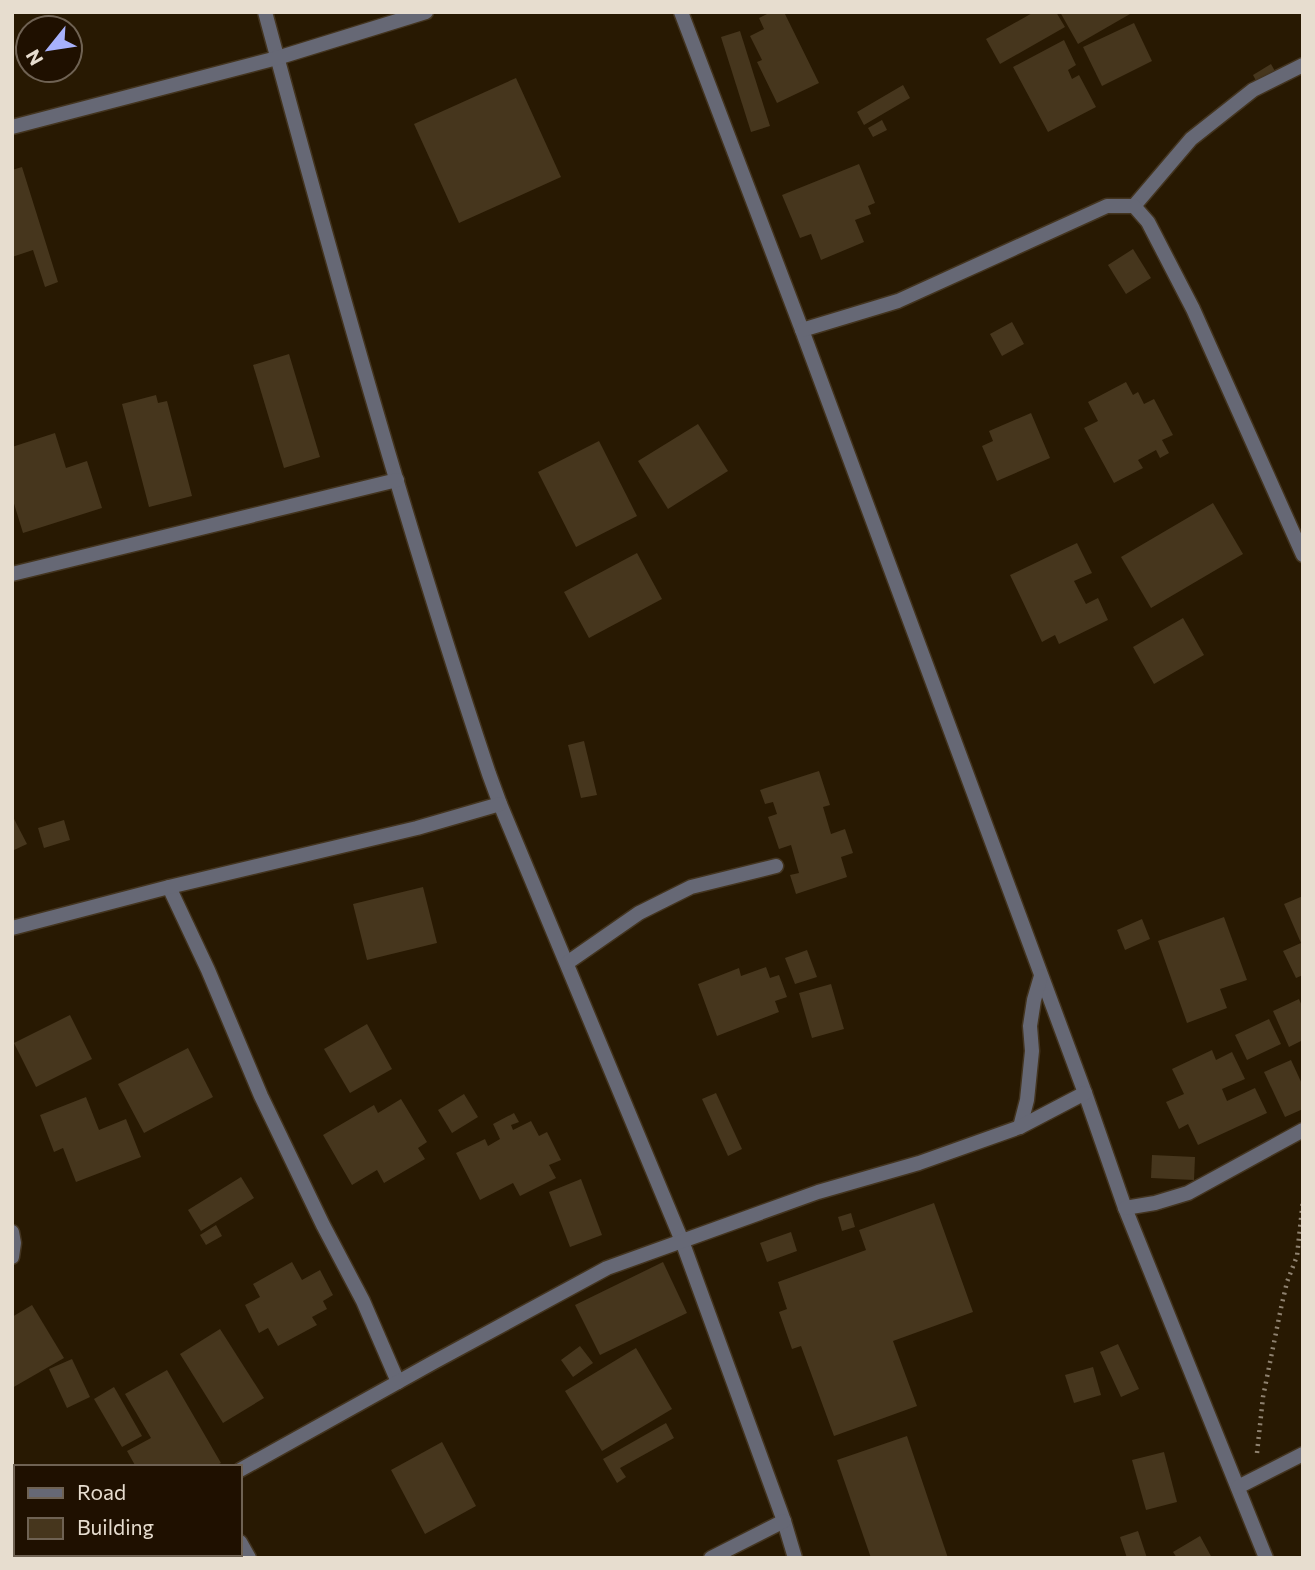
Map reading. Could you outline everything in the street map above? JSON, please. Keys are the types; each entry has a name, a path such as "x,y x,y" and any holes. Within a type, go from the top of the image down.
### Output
{"street":[{"path":"265,12 342,296 425,574 500,804 682,1241 795,1558"},
{"path":"12,127 277,58 426,12"},
{"path":"681,12 802,330 1085,1093 1125,1208 1266,1558"},
{"path":"1133,206 1191,139 1253,90 1303,65"},
{"path":"802,330 898,301 1107,206 1133,206 1149,222 1194,309 1303,555"},
{"path":"12,574 397,480"},
{"path":"12,928 169,887 417,828 500,804"},
{"path":"567,963 639,914 691,887 776,866"},
{"path":"169,887 208,970 261,1096 363,1301 397,1382"},
{"path":"1020,1127 1028,1090 1032,1051 1030,1026 1041,976"},
{"path":"242,1469 607,1268 818,1192 919,1163 1020,1127 1085,1093"},
{"path":"1125,1208 1188,1193 1303,1130"},
{"path":"12,1232 12,1257"},
{"path":"1238,1488 1303,1454"},
{"path":"711,1558 784,1521"}],"path":[{"path":"1255,1479 1263,1397 1287,1282 1297,1256 1303,1200"}],"building":[{"path":"771,12 784,12 819,83 777,103 757,62 762,60 750,36 764,29 759,18"},
{"path":"1034,12 1056,12 1065,27 1000,64 986,39"},
{"path":"1060,12 1129,12 1130,14 1078,44"},
{"path":"1134,23 1152,61 1102,86 1083,47"},
{"path":"740,31 770,126 751,132 721,37"},
{"path":"1064,40 1076,65 1068,70 1072,79 1079,75 1096,107 1048,132 1013,67"},
{"path":"1271,64 1281,82 1262,92 1253,75"},
{"path":"516,78 561,177 459,223 414,124"},
{"path":"903,85 910,98 864,125 857,112"},
{"path":"882,120 887,130 873,137 868,128"},
{"path":"859,164 875,203 868,206 871,214 855,220 864,242 821,260 811,234 800,238 782,195"},
{"path":"22,167 58,282 45,287 33,250 12,257 12,170"},
{"path":"1133,249 1151,278 1126,294 1108,265"},
{"path":"1012,322 1024,344 1002,356 990,334"},
{"path":"289,354 320,457 284,468 253,365"},
{"path":"1126,382 1133,395 1138,392 1144,404 1154,399 1173,435 1162,440 1169,453 1160,458 1156,450 1138,460 1143,468 1114,483 1084,428 1098,421 1088,402"},
{"path":"156,395 158,403 167,401 192,496 149,507 122,404"},
{"path":"1031,413 1050,458 997,481 982,446 993,441 989,431"},
{"path":"698,424 728,471 668,509 638,461"},
{"path":"55,433 66,468 87,461 102,508 23,533 12,497 12,447"},
{"path":"599,441 637,516 576,547 538,472"},
{"path":"1213,503 1243,554 1151,608 1121,557"},
{"path":"1077,543 1092,573 1074,581 1086,604 1098,598 1108,620 1059,644 1055,635 1042,642 1010,575"},
{"path":"637,553 662,599 589,638 564,592"},
{"path":"1183,618 1204,655 1154,684 1133,647"},
{"path":"584,741 597,795 581,798 568,745"},
{"path":"819,771 830,805 823,807 831,834 845,829 853,853 841,857 847,877 796,894 790,875 799,873 791,845 779,849 768,817 777,814 773,802 765,804 760,790"},
{"path":"12,815 27,844 12,851"},
{"path":"64,820 70,840 44,848 38,828"},
{"path":"423,887 437,943 367,960 353,904"},
{"path":"1303,896 1303,975 1296,978 1283,951 1301,943 1284,904"},
{"path":"1224,917 1247,980 1220,989 1227,1008 1187,1023 1158,941"},
{"path":"1142,919 1150,939 1125,950 1117,930"},
{"path":"807,950 817,977 795,984 785,958"},
{"path":"766,967 770,978 779,975 787,997 775,1001 779,1012 717,1036 698,984 739,968 741,976"},
{"path":"831,984 844,1029 812,1038 799,993"},
{"path":"1299,999 1303,1008 1303,1040 1289,1047 1273,1011"},
{"path":"70,1015 92,1059 36,1087 14,1043"},
{"path":"1269,1019 1281,1044 1247,1060 1235,1035"},
{"path":"367,1024 392,1069 350,1093 324,1049"},
{"path":"188,1048 213,1097 144,1133 118,1084"},
{"path":"1212,1050 1216,1060 1232,1052 1245,1079 1222,1089 1227,1101 1255,1088 1267,1113 1198,1145 1188,1124 1179,1129 1166,1102 1184,1094 1172,1069"},
{"path":"1291,1060 1303,1086 1303,1109 1285,1117 1264,1072"},
{"path":"716,1093 742,1149 728,1156 702,1099"},
{"path":"464,1094 478,1117 452,1133 438,1110"},
{"path":"86,1097 99,1130 126,1119 141,1157 76,1182 63,1148 54,1152 40,1115"},
{"path":"401,1099 427,1142 418,1148 425,1159 384,1183 377,1170 352,1185 323,1135 374,1105 378,1113"},
{"path":"514,1113 519,1122 511,1125 513,1130 531,1121 539,1136 547,1132 561,1160 549,1165 556,1178 520,1196 513,1183 480,1200 456,1153 485,1139 488,1146 500,1139 493,1124"},
{"path":"1152,1155 1195,1157 1194,1180 1151,1178"},
{"path":"241,1177 254,1198 201,1231 188,1210"},
{"path":"581,1179 602,1235 570,1247 549,1192"},
{"path":"934,1203 973,1312 893,1341 917,1406 834,1436 801,1346 792,1349 779,1312 787,1309 778,1282 866,1250 859,1230"},
{"path":"851,1213 855,1227 842,1231 838,1217"},
{"path":"216,1225 222,1236 206,1245 200,1235"},
{"path":"791,1232 797,1251 767,1262 760,1243"},
{"path":"292,1262 302,1280 320,1270 333,1295 323,1301 327,1309 312,1317 317,1325 278,1346 268,1328 259,1333 245,1305 260,1297 253,1284"},
{"path":"663,1262 687,1313 600,1355 575,1305"},
{"path":"32,1305 64,1358 12,1388 12,1317"},
{"path":"220,1329 264,1398 223,1423 180,1354"},
{"path":"1118,1344 1139,1389 1121,1397 1100,1352"},
{"path":"580,1346 593,1363 573,1377 561,1360"},
{"path":"636,1348 672,1409 602,1451 565,1391"},
{"path":"72,1359 90,1397 67,1408 49,1369"},
{"path":"1093,1367 1101,1395 1074,1403 1065,1375"},
{"path":"167,1370 221,1463 135,1465 127,1451 151,1438 125,1394"},
{"path":"114,1387 142,1436 122,1447 94,1399"},
{"path":"666,1423 674,1438 620,1468 626,1477 617,1483 603,1459"},
{"path":"907,1436 948,1558 871,1558 837,1460"},
{"path":"442,1442 476,1506 425,1534 391,1470"},
{"path":"1164,1452 1177,1502 1146,1510 1132,1460"},
{"path":"1138,1531 1147,1558 1127,1558 1120,1537"},
{"path":"1200,1536 1212,1558 1177,1558 1173,1552"}]}
